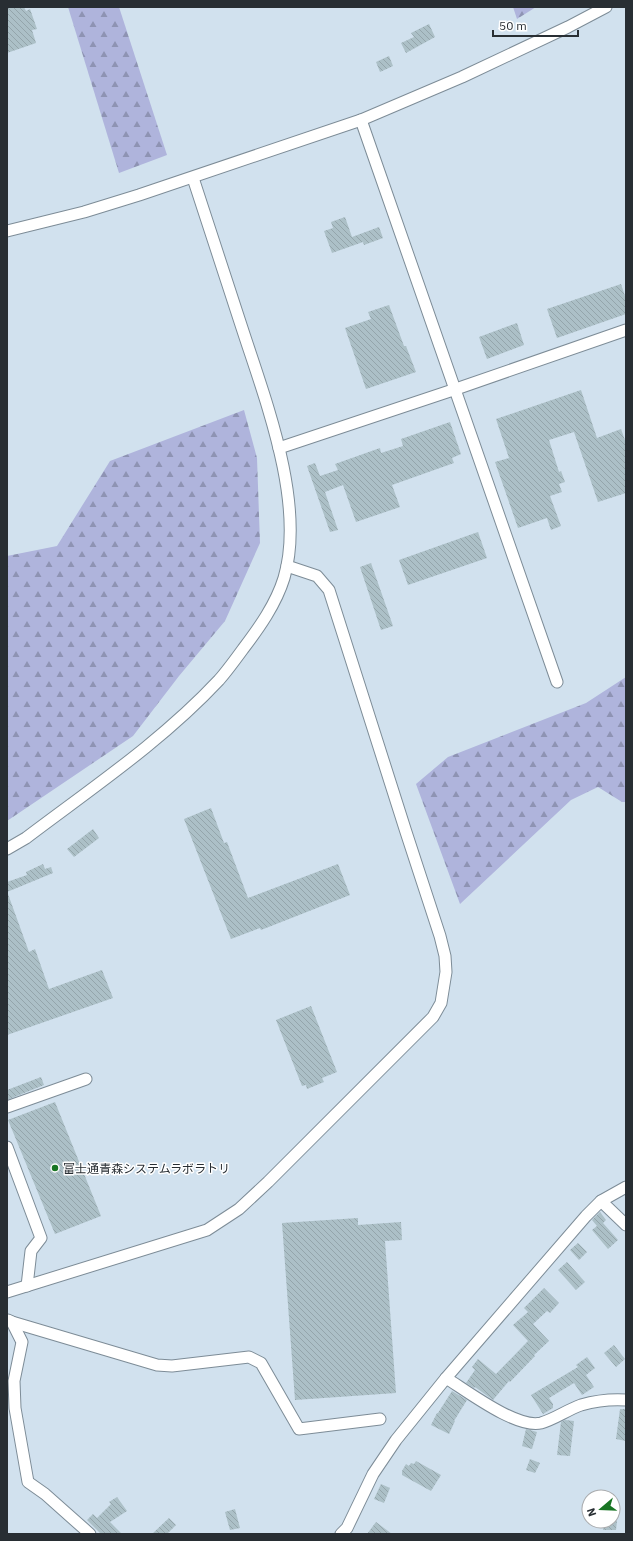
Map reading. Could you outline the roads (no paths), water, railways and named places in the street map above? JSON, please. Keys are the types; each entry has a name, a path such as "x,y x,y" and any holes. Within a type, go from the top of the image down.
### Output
{"street":[{"path":"7,231 84,212 193,178 361,120 462,77 568,27 606,7"},
{"path":"361,120 557,682"},
{"path":"7,849 26,838 143,750 220,680 253,636 269,611 282,584 287,566 291,536 284,474 279,448 266,401 193,178"},
{"path":"279,448 626,330"},
{"path":"7,1292 207,1230 239,1209 268,1182 433,1017 441,1003 446,972 445,956 440,936 329,590 317,576 287,566"},
{"path":"7,1107 86,1079"},
{"path":"7,1147 41,1238 31,1251 27,1286"},
{"path":"341,1534 347,1528 373,1474 396,1440 446,1378 586,1216 601,1201 626,1187"},
{"path":"601,1201 626,1225"},
{"path":"9,1321 157,1365 172,1366 249,1357 261,1363 299,1429 380,1419"},
{"path":"9,1321 22,1342 14,1381 15,1401 28,1482 45,1494 90,1534"},
{"path":"446,1378 502,1414 524,1421 540,1423 581,1405 614,1399 626,1400"}],"place":[{"name":"富士通青森システムラボラトリ","path":"55,1168"}]}
